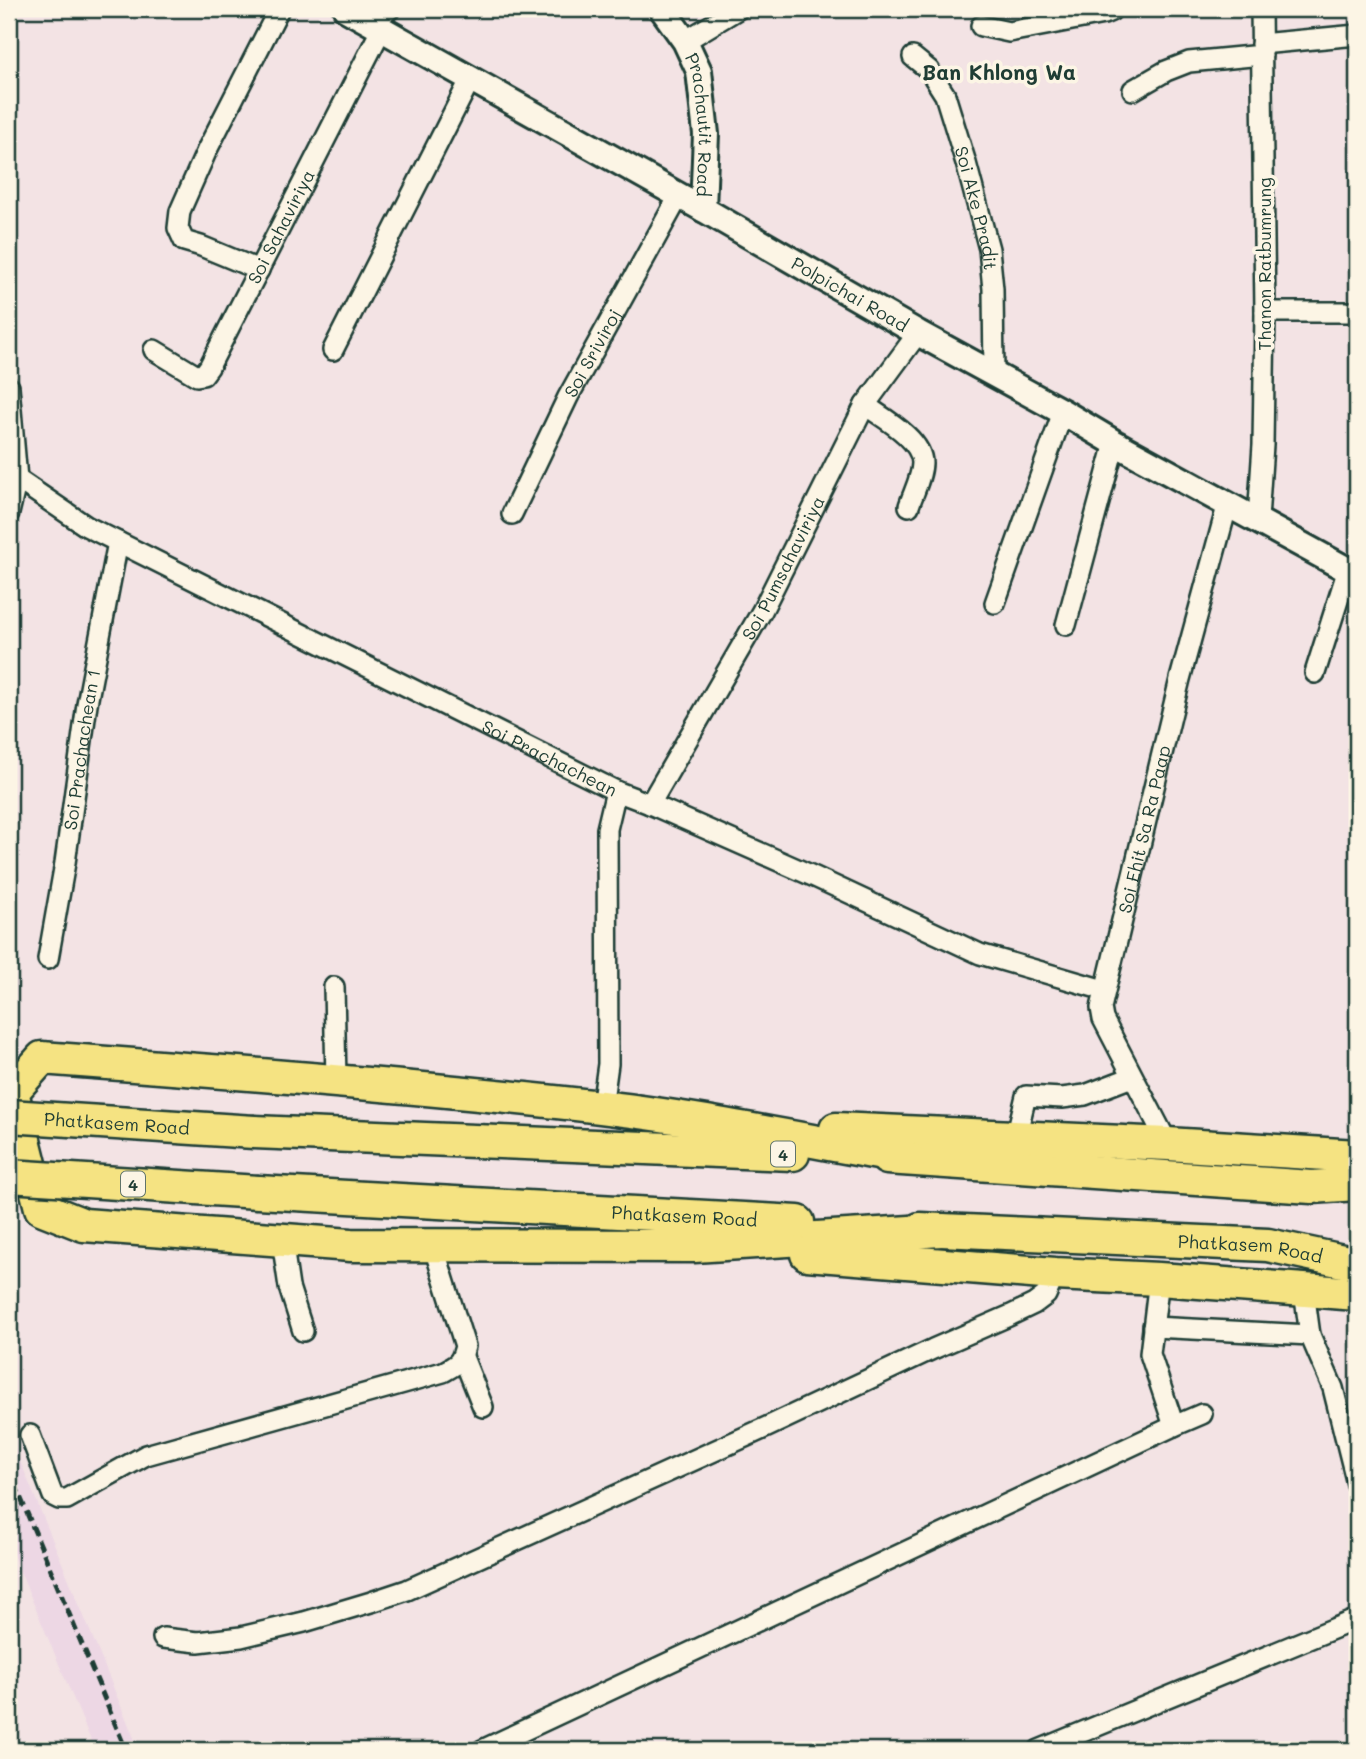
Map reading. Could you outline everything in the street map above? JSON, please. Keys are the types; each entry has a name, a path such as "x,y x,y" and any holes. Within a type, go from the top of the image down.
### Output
{"highway":[{"path":"909,1159 716,1124 602,1107 336,1080 42,1058 12,1092 41,1208 84,1225 351,1245 694,1246 941,1230"},
{"name":"Phatkasem Road","path":"9,1116 254,1132 909,1159 1312,1187 1357,1184"},
{"path":"716,1124 1168,1144 1357,1156"},
{"name":"Phatkasem Road","path":"9,1176 941,1230 1268,1245 1357,1264"},
{"path":"1312,1187 1357,1190"},
{"path":"1268,1245 1357,1250"},
{"path":"694,1246 1357,1294"}],"street":[{"path":"259,270 184,241 178,228 180,211 207,150 279,9"},
{"name":"Polpichai Road","path":"346,9 381,20 471,78 918,333 1353,572"},
{"name":"Prachautit Road","path":"662,9 685,41 699,71 706,134 704,209"},
{"path":"685,41 738,9"},
{"path":"981,26 1009,32 1104,14 1112,9"},
{"name":"Thanon Ratbumrung","path":"1258,519 1263,445 1265,312 1261,9"},
{"name":"Soi Sahaviriya","path":"154,351 197,376 203,375 209,367 381,20"},
{"path":"1133,90 1166,71 1189,62 1357,35"},
{"name":"Soi Ake Pradit","path":"913,57 929,70 945,95 989,249 993,289 994,375"},
{"path":"333,350 471,78"},
{"name":"Soi Sriviroj","path":"512,514 568,397 679,196"},
{"path":"1265,312 1357,312"},
{"name":"Soi Pumsahaviriya","path":"650,804 762,611 865,405 918,333"},
{"path":"9,387 11,453 17,479 9,513"},
{"path":"865,405 913,441 920,452 922,465 909,506"},
{"path":"995,603 1063,411"},
{"path":"1066,625 1115,443"},
{"name":"Soi Prachachean","path":"17,479 86,526 616,791 815,877 981,954 1104,990"},
{"name":"Soi Ehit Sa Ra Paap","path":"1168,1144 1103,1019 1101,1008 1180,679 1228,503"},
{"name":"Soi Prachachean 1","path":"48,959 65,863 87,704 118,542"},
{"path":"1315,673 1353,572"},
{"path":"602,1107 608,1064 607,829 616,791"},
{"path":"334,987 336,1080"},
{"path":"1016,1137 1026,1096 1085,1096 1132,1077"},
{"path":"282,1240 289,1287 303,1331"},
{"path":"30,1435 53,1496 59,1500 67,1499 146,1455 443,1372 458,1364 463,1357 465,1346 433,1245"},
{"path":"163,1638 198,1642 241,1637 304,1622 407,1590 1034,1304 1046,1295 1055,1273"},
{"path":"1159,1279 1150,1354 1174,1426"},
{"path":"1304,1291 1310,1335 1333,1388 1357,1484"},
{"path":"1153,1327 1310,1335"},
{"path":"463,1357 483,1407"},
{"path":"482,1750 1202,1414"},
{"path":"1039,1750 1357,1619"}],"shaded area":[{"path":"9,1434 139,1750 95,1750 9,1545"}],"railway":[{"path":"9,1470 126,1750"}],"district":[{"name":"Ban Khlong Wa","path":"999,71"}]}
